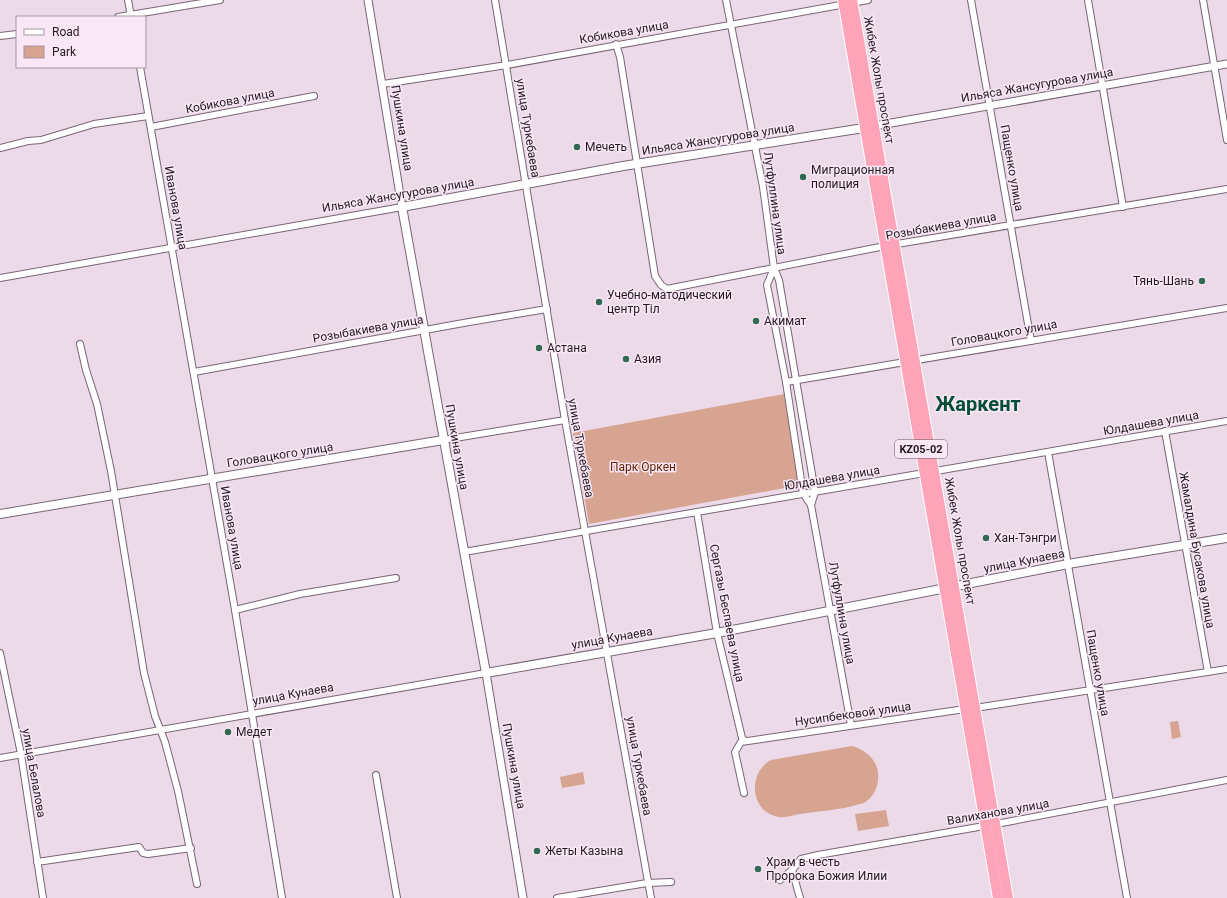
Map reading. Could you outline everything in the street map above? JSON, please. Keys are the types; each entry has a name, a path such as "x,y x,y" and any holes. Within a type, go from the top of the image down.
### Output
{"highway":[{"name":"Жибек Жолы проспект","path":"848,2 990,824 998,898"},
{"name":"Жибек Жолы проспект","path":"990,824 1008,898"}],"main road":[{"name":"Ильяса Жансугурова улица","path":"402,207 636,164 870,127"},
{"name":"Пушкина улица","path":"402,207 486,673"},
{"name":"Головацкого улица","path":"0,514 443,440"},
{"name":"улица Кунаева","path":"486,673 717,633 1068,564 1227,538"}],"street":[{"path":"128,0 131,16 220,0"},
{"name":"Пушкина улица","path":"368,0 402,207"},
{"name":"улица Туркебаева","path":"495,0 565,420 651,898"},
{"name":"Лутфуллина улица","path":"726,0 756,144 774,268 779,280 815,492 811,505"},
{"name":"Кобикова улица","path":"383,84 507,65 616,44 731,26 848,2 868,0"},
{"name":"Пащенко улица","path":"971,0 1003,185 1012,225 1031,340"},
{"path":"1088,0 1123,208"},
{"path":"1203,0 1227,140"},
{"path":"0,36 16,34"},
{"path":"616,44 620,57 636,164"},
{"name":"Ильяса Жансугурова улица","path":"870,127 1227,64"},
{"name":"Иванова улица","path":"140,68 236,610 282,898"},
{"name":"Кобикова улица","path":"151,127 314,96"},
{"path":"0,148 28,140 41,140 94,124 148,116"},
{"name":"Розыбакиева улица","path":"636,164 655,276 661,286 667,288 890,246 1123,208 1227,189"},
{"name":"Ильяса Жансугурова улица","path":"0,278 402,207"},
{"name":"Лутфуллина улица","path":"774,268 767,285 786,382 804,494 811,505 851,725"},
{"name":"Головацкого улица","path":"786,382 1227,308"},
{"name":"Розыбакиева улица","path":"194,372 547,309"},
{"path":"80,344 86,370 97,404 115,496 143,666 155,716 178,791 191,848 197,884"},
{"name":"Головацкого улица","path":"443,440 565,420"},
{"name":"Юлдашева улица","path":"464,552 1227,421"},
{"name":"Жамалдина Бусакова улица","path":"1165,431 1208,672"},
{"name":"Пащенко улица","path":"1048,452 1127,898"},
{"name":"Сергазы Беспаева улица","path":"697,512 717,633 742,740"},
{"path":"236,610 300,594 396,578"},
{"name":"улица Белалова","path":"0,653 21,754 43,898"},
{"name":"Нусипбековой улица","path":"742,740 970,708 1227,669"},
{"name":"Пушкина улица","path":"486,673 523,898"},
{"name":"улица Кунаева","path":"0,758 486,673"},
{"path":"742,740 735,752 744,793"},
{"path":"376,775 397,898"},
{"name":"Валиханова улица","path":"780,880 792,870 801,859 1227,780"},
{"path":"37,862 139,847 143,853 148,854 191,848"},
{"path":"792,870 800,898"},
{"path":"557,898 647,882 671,882"}],"green space":[{"name":"Парк Оркен","path":"784,394 801,485 589,524 573,433"},
{"path":"1178,721 1181,737 1172,739 1170,722"},
{"path":"852,746 869,755 877,768 878,777 876,788 871,797 862,804 845,808 779,817 769,814 757,801 755,783 758,774 763,766 771,760"},
{"path":"583,772 585,784 562,788 560,777"},
{"path":"886,810 889,826 858,831 855,814"}],"place":[{"name":"Мечеть","path":"577,147"},
{"name":"Миграционная полиция","path":"803,177"},
{"name":"Тянь-Шань","path":"1202,281"},
{"name":"Учебно-матодический центр Тіл","path":"599,302"},
{"name":"Акимат","path":"756,321"},
{"name":"Астана","path":"539,348"},
{"name":"Азия","path":"626,359"},
{"name":"Хан-Тэнгри","path":"986,538"},
{"name":"Медет","path":"228,732"},
{"name":"Жеты Казына","path":"537,851"},
{"name":"Храм в честь Пророка Божия Илии","path":"758,869"}],"district":[{"name":"Жаркент","path":"978,404"}]}
